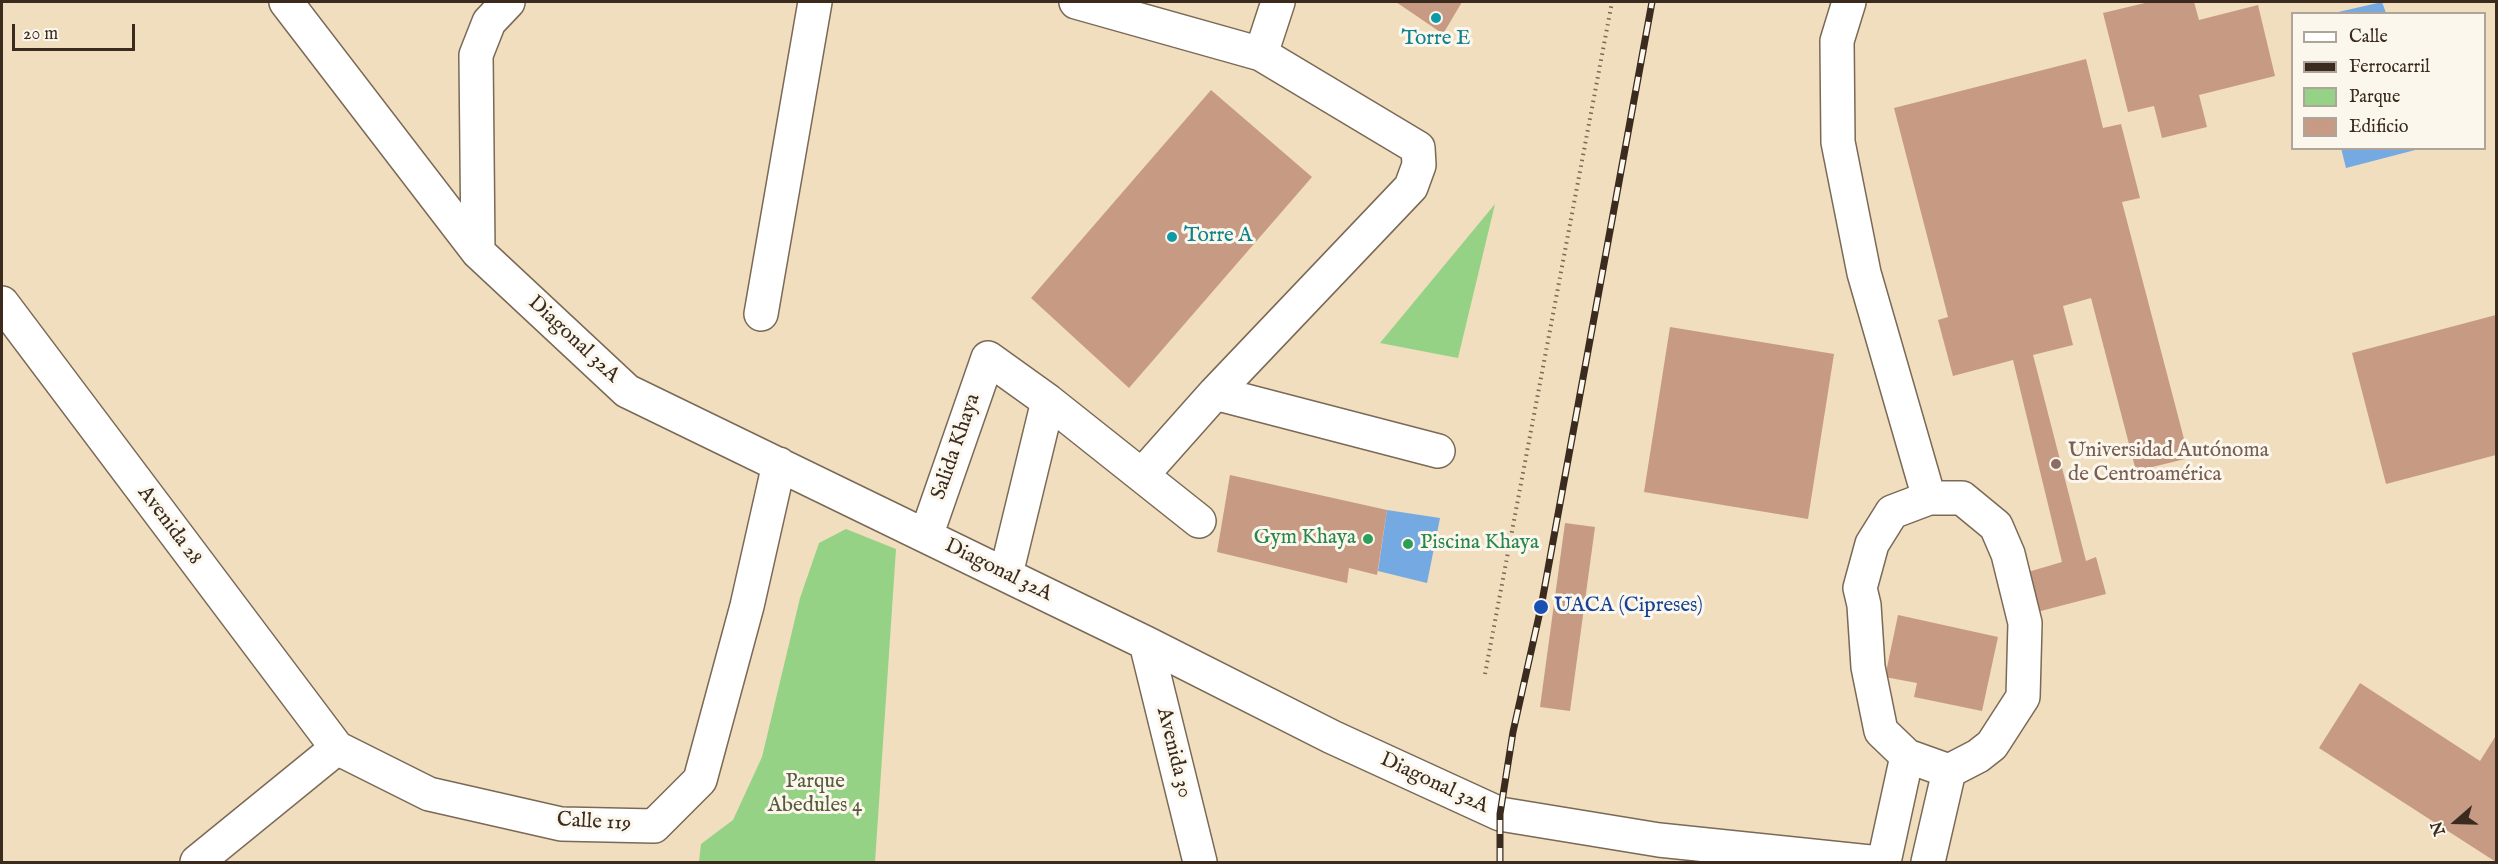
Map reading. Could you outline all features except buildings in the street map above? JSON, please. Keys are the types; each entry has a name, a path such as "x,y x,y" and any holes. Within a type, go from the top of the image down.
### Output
{"street":[{"path":"478,252 476,55 489,22 508,2"},
{"path":"761,314 815,2"},
{"path":"1076,2 1261,54 1418,148 1419,165 1411,187 1215,393 1142,475"},
{"path":"1261,54 1278,2"},
{"path":"1849,2 1837,41 1838,142 1864,273 1929,498"},
{"name":"Diagonal 32A","path":"299,6 478,252 627,391 1006,574 1332,736 1500,814 1660,851 1870,862"},
{"name":"Avenida 28","path":"2,303 337,748"},
{"name":"Salida Khaya","path":"926,536 988,358 1048,401"},
{"path":"1215,393 1438,451"},
{"path":"1006,574 1048,401 1199,521"},
{"name":"Calle 119","path":"337,748 429,794 561,824 654,826 700,780 747,606 779,464"},
{"path":"1929,498 1962,498 1996,526 2008,554 2025,623 2024,697 1992,745 1978,756 1949,771 1907,756 1881,731 1868,667 1864,605 1860,588 1872,544 1892,512 1929,498"},
{"name":"Avenida 30","path":"1146,643 1200,862"},
{"path":"197,862 337,748"},
{"path":"1884,862 1907,756"},
{"path":"1928,862 1949,771"}],"path":[{"path":"1485,674 1612,2"}],"green space":[{"path":"1495,204 1458,358 1380,343"},
{"name":"Parque Abedules 4","path":"846,529 896,549 875,862 699,862 701,844 733,820 762,757 800,598 819,543"}],"water":[{"path":"2382,2 2386,12 2338,12"},
{"path":"2342,150 2415,150 2346,168"},
{"name":"Piscina Khaya","path":"1387,510 1440,518 1427,583 1378,571"}],"railway":[{"path":"1500,862 1500,814 1513,732 1541,607 1652,2"}],"place":[{"name":"Torre E","path":"1436,18"},
{"name":"Torre A","path":"1172,237"},
{"name":"Universidad Autónoma de Centroamérica","path":"2056,464"},
{"name":"Gym Khaya","path":"1368,539"},
{"name":"Piscina Khaya","path":"1408,544"},
{"name":"UACA (Cipreses)","path":"1541,607"}]}
